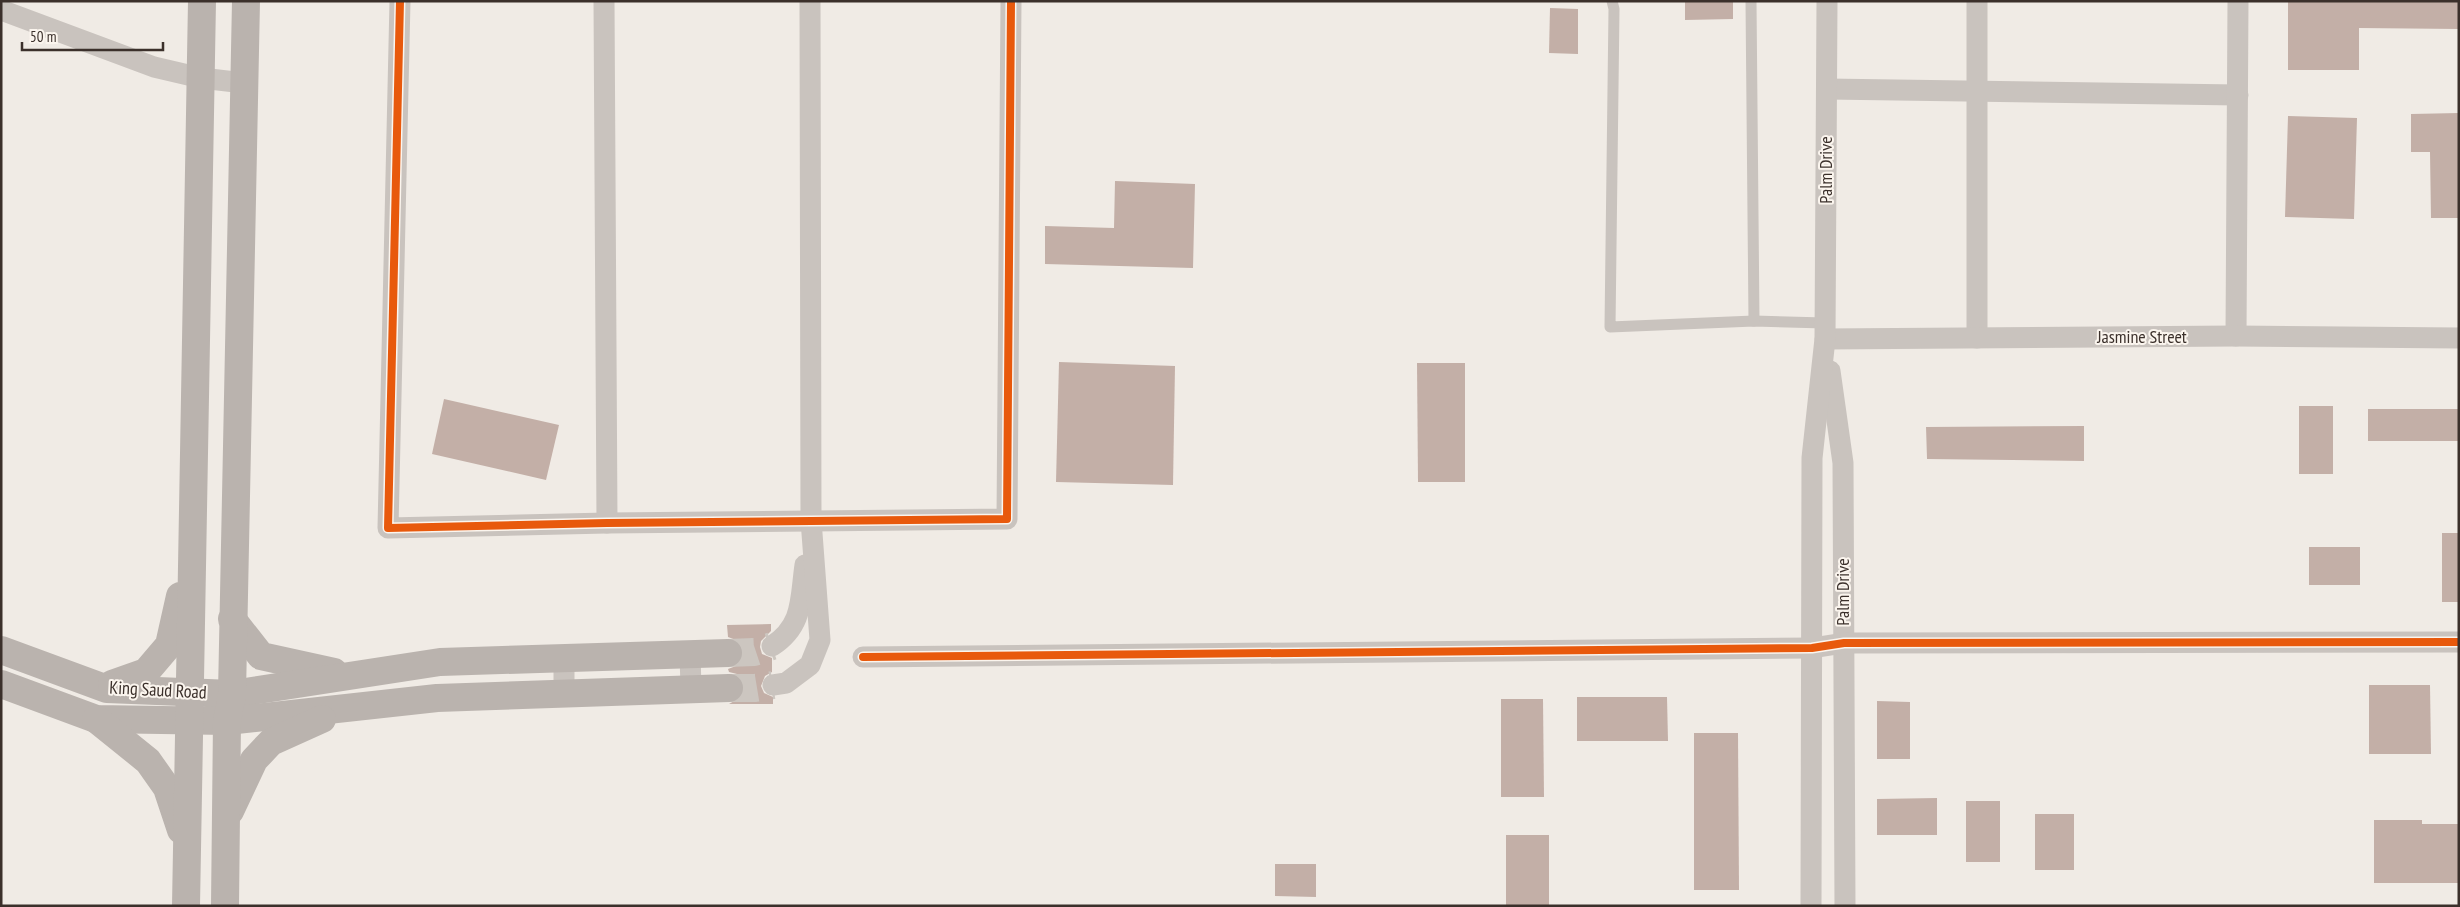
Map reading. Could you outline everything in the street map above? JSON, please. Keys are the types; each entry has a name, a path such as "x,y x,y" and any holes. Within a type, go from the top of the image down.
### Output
{"main road":[{"path":"186,906 202,1"},
{"path":"225,906 228,721 232,694 232,619 246,1"},
{"path":"102,688 146,672 169,645 193,536"},
{"path":"232,619 261,656 350,676"},
{"name":"King Saud Road","path":"1,650 102,688 232,694 440,662 728,653"},
{"name":"King Saud Road","path":"1,684 96,719 190,721 228,721 438,698 729,688"},
{"path":"226,822 254,760 271,742 345,708"},
{"path":"96,719 148,761 167,788 188,849"}],"street":[{"path":"400,1 388,528 811,520 1007,519 1011,1"},
{"path":"604,1 607,523"},
{"path":"773,685 786,683 810,665 820,640 811,520 810,1"},
{"name":"Palm Drive","path":"1811,906 1812,458 1825,331 1827,1"},
{"path":"1976,338 1977,1"},
{"path":"2236,336 2238,1"},
{"path":"1,10 154,67 201,78 244,83"},
{"path":"1827,89 2238,95"},
{"name":"Palm Drive","path":"1825,331 1842,463 1845,906"},
{"name":"Jasmine Street","path":"1825,331 1976,338 2236,336 2459,338"},
{"path":"772,646 782,639 798,618 811,520"},
{"path":"863,657 1812,648 1844,643 2459,642"},
{"path":"690,654 691,688"},
{"path":"564,658 564,693"}],"lane":[{"path":"1612,1 1614,9 1610,327 1754,320 1825,331"},
{"path":"1751,1 1754,320"}],"building":[{"path":"1685,1 1733,1 1733,19 1685,20"},
{"path":"2288,1 2459,1 2459,29 2359,28 2359,70 2288,70"},
{"path":"1550,8 1578,9 1578,54 1549,53"},
{"path":"2459,113 2459,218 2431,218 2430,152 2411,152 2411,114"},
{"path":"2288,116 2357,118 2354,219 2285,217"},
{"path":"1115,181 1195,184 1193,268 1045,264 1045,226 1114,228"},
{"path":"1059,362 1175,366 1173,485 1056,482"},
{"path":"1417,363 1465,363 1465,482 1418,482"},
{"path":"444,399 559,425 546,480 432,454"},
{"path":"2299,406 2333,406 2333,474 2299,474"},
{"path":"2368,409 2459,409 2459,441 2368,441"},
{"path":"2084,426 2084,461 1927,459 1926,427"},
{"path":"2442,533 2459,533 2459,602 2442,602"},
{"path":"2309,547 2360,547 2360,585 2309,585"},
{"path":"771,624 771,631 761,641 760,647 762,654 772,658 772,672 765,676 761,686 764,693 773,697 773,704 729,704 743,696 745,687 742,679 737,674 729,672 728,669 736,666 741,661 744,652 736,640 728,637 727,625"},
{"path":"2369,685 2430,685 2431,754 2369,754"},
{"path":"1577,697 1667,697 1668,741 1577,741"},
{"path":"1501,699 1543,699 1544,797 1501,797"},
{"path":"1877,701 1910,702 1910,759 1877,759"},
{"path":"1694,733 1738,733 1739,890 1694,890"},
{"path":"1937,798 1937,835 1877,835 1877,799"},
{"path":"1966,801 2000,801 2000,862 1966,862"},
{"path":"2035,814 2074,814 2074,870 2035,870"},
{"path":"2374,820 2422,820 2422,824 2459,824 2459,883 2374,883"},
{"path":"1506,835 1549,835 1549,906 1506,906"},
{"path":"1275,864 1316,864 1316,897 1275,896"}],"tunnel":[{"path":"728,653 754,652 772,646"},
{"path":"729,688 755,688 773,685"}],"cycle path":[{"path":"400,1 388,528 607,523 1007,519 1011,1"},
{"path":"863,657 1812,648 1844,643 2459,642"}]}
